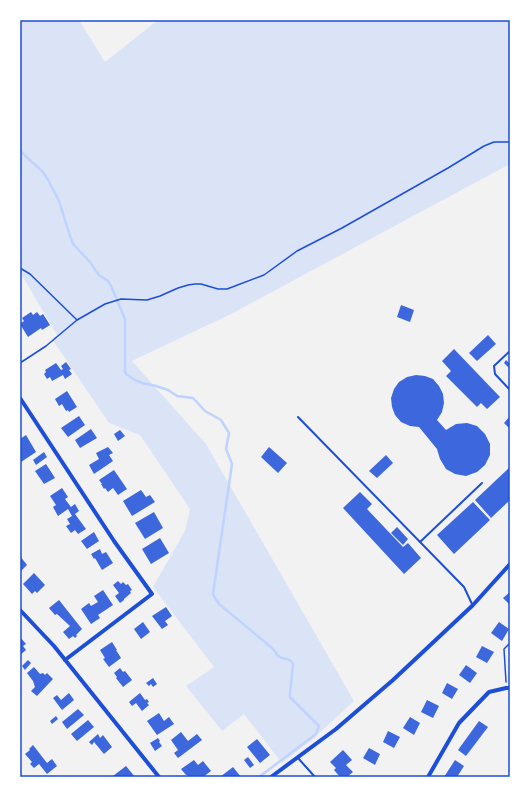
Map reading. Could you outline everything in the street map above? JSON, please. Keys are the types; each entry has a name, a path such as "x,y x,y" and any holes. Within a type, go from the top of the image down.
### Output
{"street":[{"path":"20,398 114,541 152,594 65,660"},
{"path":"271,777 336,729 393,680 473,605 510,564"},
{"path":"20,610 54,646 159,777"},
{"path":"428,777 459,723 489,692 508,688"}],"lane":[{"path":"510,351 494,366 494,370 495,374 510,390"},
{"path":"298,417 464,587 473,605"},
{"path":"420,542 482,483"},
{"path":"297,757 315,777"}],"path":[{"path":"20,362 46,346 77,320 105,304 121,299 151,300 188,284 227,289 264,275 297,252 448,168 484,146 494,142 510,142"},
{"path":"20,268 30,274 77,320"},
{"path":"508,688 504,649 510,643"}],"shaded area":[{"path":"20,20 79,20 105,62 158,20 510,20 510,168 508,165 231,314 132,361 206,444 354,701 314,738 282,763 244,714 222,731 186,686 214,667 153,587 185,531 190,509 140,435 109,423 52,339 57,335 20,272"}],"building":[{"path":"401,305 414,310 410,322 397,317"},
{"path":"31,312 33,315 37,312 40,316 43,314 50,325 42,330 41,328 28,337 20,324 24,321 22,318"},
{"path":"488,335 496,344 477,361 469,353"},
{"path":"454,349 500,397 487,409 481,403 477,407 446,376 451,371 442,361"},
{"path":"506,360 510,364 510,369 504,363"},
{"path":"66,362 71,369 69,370 72,374 65,379 63,375 52,381 50,377 47,379 44,374 46,372 45,370 56,363 61,370 63,369 61,366"},
{"path":"416,375 433,379 439,386 443,394 444,403 442,412 437,420 446,430 456,424 467,423 477,426 485,434 490,444 490,455 485,465 477,472 466,476 455,474 446,469 440,459 437,449 419,427 410,426 401,422 395,415 391,398 394,389 399,382 407,377"},
{"path":"67,391 77,407 69,412 68,410 66,411 62,404 59,406 55,399"},
{"path":"79,416 85,425 68,437 61,428"},
{"path":"510,416 510,429 504,423"},
{"path":"91,429 97,438 80,448 75,440"},
{"path":"120,430 125,436 118,441 114,434"},
{"path":"26,435 36,452 21,462 20,439"},
{"path":"108,447 113,453 109,455 113,461 94,474 89,465 99,459 96,453"},
{"path":"269,447 287,463 278,473 261,457"},
{"path":"44,452 47,457 36,465 33,460"},
{"path":"386,455 393,463 377,478 369,471"},
{"path":"46,464 55,478 44,484 35,471"},
{"path":"510,467 510,500 491,518 475,500"},
{"path":"114,470 127,489 118,495 113,488 108,492 105,488 104,489 99,480"},
{"path":"62,488 68,497 65,499 71,507 75,504 79,511 75,514 86,529 78,534 75,530 71,533 66,526 70,524 67,519 72,516 68,509 58,516 53,507 56,505 50,496"},
{"path":"141,490 146,497 150,495 155,502 132,516 123,501"},
{"path":"360,492 372,504 367,509 403,547 408,543 421,558 404,574 343,508"},
{"path":"473,502 490,520 454,554 437,535"},
{"path":"154,512 163,528 145,539 135,523"},
{"path":"397,527 408,539 403,545 391,533"},
{"path":"94,532 99,541 87,549 81,541"},
{"path":"160,538 169,553 151,564 142,549"},
{"path":"100,549 102,554 106,552 113,563 102,570 91,554"},
{"path":"20,556 27,565 20,572"},
{"path":"34,573 45,585 37,593 35,591 32,594 23,584"},
{"path":"118,581 121,584 123,582 126,585 128,584 132,590 130,591 131,593 120,603 115,596 119,593 113,585"},
{"path":"103,590 113,605 98,615 100,618 91,624 81,609 89,603 91,606 98,602 94,596"},
{"path":"510,592 510,605 503,598"},
{"path":"59,600 82,629 75,638 73,636 69,639 63,632 70,626 57,614 55,615 49,608"},
{"path":"166,607 172,616 165,621 168,625 162,629 152,616"},
{"path":"143,622 150,632 141,639 134,629"},
{"path":"499,622 509,629 502,641 491,633"},
{"path":"20,637 26,644 23,646 26,650 20,655"},
{"path":"112,642 121,658 109,667 103,659 105,658 100,650"},
{"path":"482,646 494,652 487,663 476,657"},
{"path":"28,660 31,663 25,670 22,666"},
{"path":"466,665 477,673 470,683 459,675"},
{"path":"34,667 40,674 43,673 45,675 47,673 53,679 37,696 31,691 35,687 33,681 27,673"},
{"path":"120,668 123,672 125,671 132,680 123,687 114,673"},
{"path":"153,678 157,684 153,687 151,684 149,686 146,683"},
{"path":"447,683 458,689 452,699 442,693"},
{"path":"69,693 74,700 62,710 53,698 57,695 61,700"},
{"path":"140,693 145,700 147,699 149,702 147,703 149,705 142,711 136,703 132,706 129,702"},
{"path":"427,700 439,706 433,718 421,712"},
{"path":"78,709 84,715 67,729 62,722"},
{"path":"159,713 164,721 169,717 174,724 157,735 147,721"},
{"path":"56,716 58,719 52,724 50,721"},
{"path":"410,717 420,723 414,735 403,728"},
{"path":"88,720 94,727 77,741 71,734"},
{"path":"479,721 488,727 466,756 458,750"},
{"path":"388,731 400,737 394,748 383,742"},
{"path":"181,732 188,741 197,734 202,740 178,758 174,753 178,750 171,740"},
{"path":"98,734 100,738 103,735 112,747 104,754 94,742 92,745 89,742"},
{"path":"158,738 162,746 155,751 150,743"},
{"path":"257,739 270,755 260,763 247,747"},
{"path":"33,745 47,763 52,759 57,766 47,774 39,764 34,768 30,764 32,762 25,754"},
{"path":"369,748 380,754 375,765 363,758"},
{"path":"343,750 352,760 346,765 353,772 347,777 340,777 334,770 336,768 330,762"},
{"path":"248,757 254,765 250,768 244,760"},
{"path":"194,760 198,765 203,761 211,771 203,777 189,777 181,769"},
{"path":"455,760 464,766 457,777 444,777"},
{"path":"126,766 135,777 113,776"},
{"path":"233,767 241,777 220,777"}],"waterway":[{"path":"20,151 43,172 48,180 59,201 73,244 91,263 99,275 108,281 111,286 125,319 126,374 135,380 168,390 177,396 193,398 205,411 221,420 229,433 226,449 232,464 213,594 219,604 273,649 278,656 290,660 293,664 290,697 319,726 316,734 259,777"}]}
